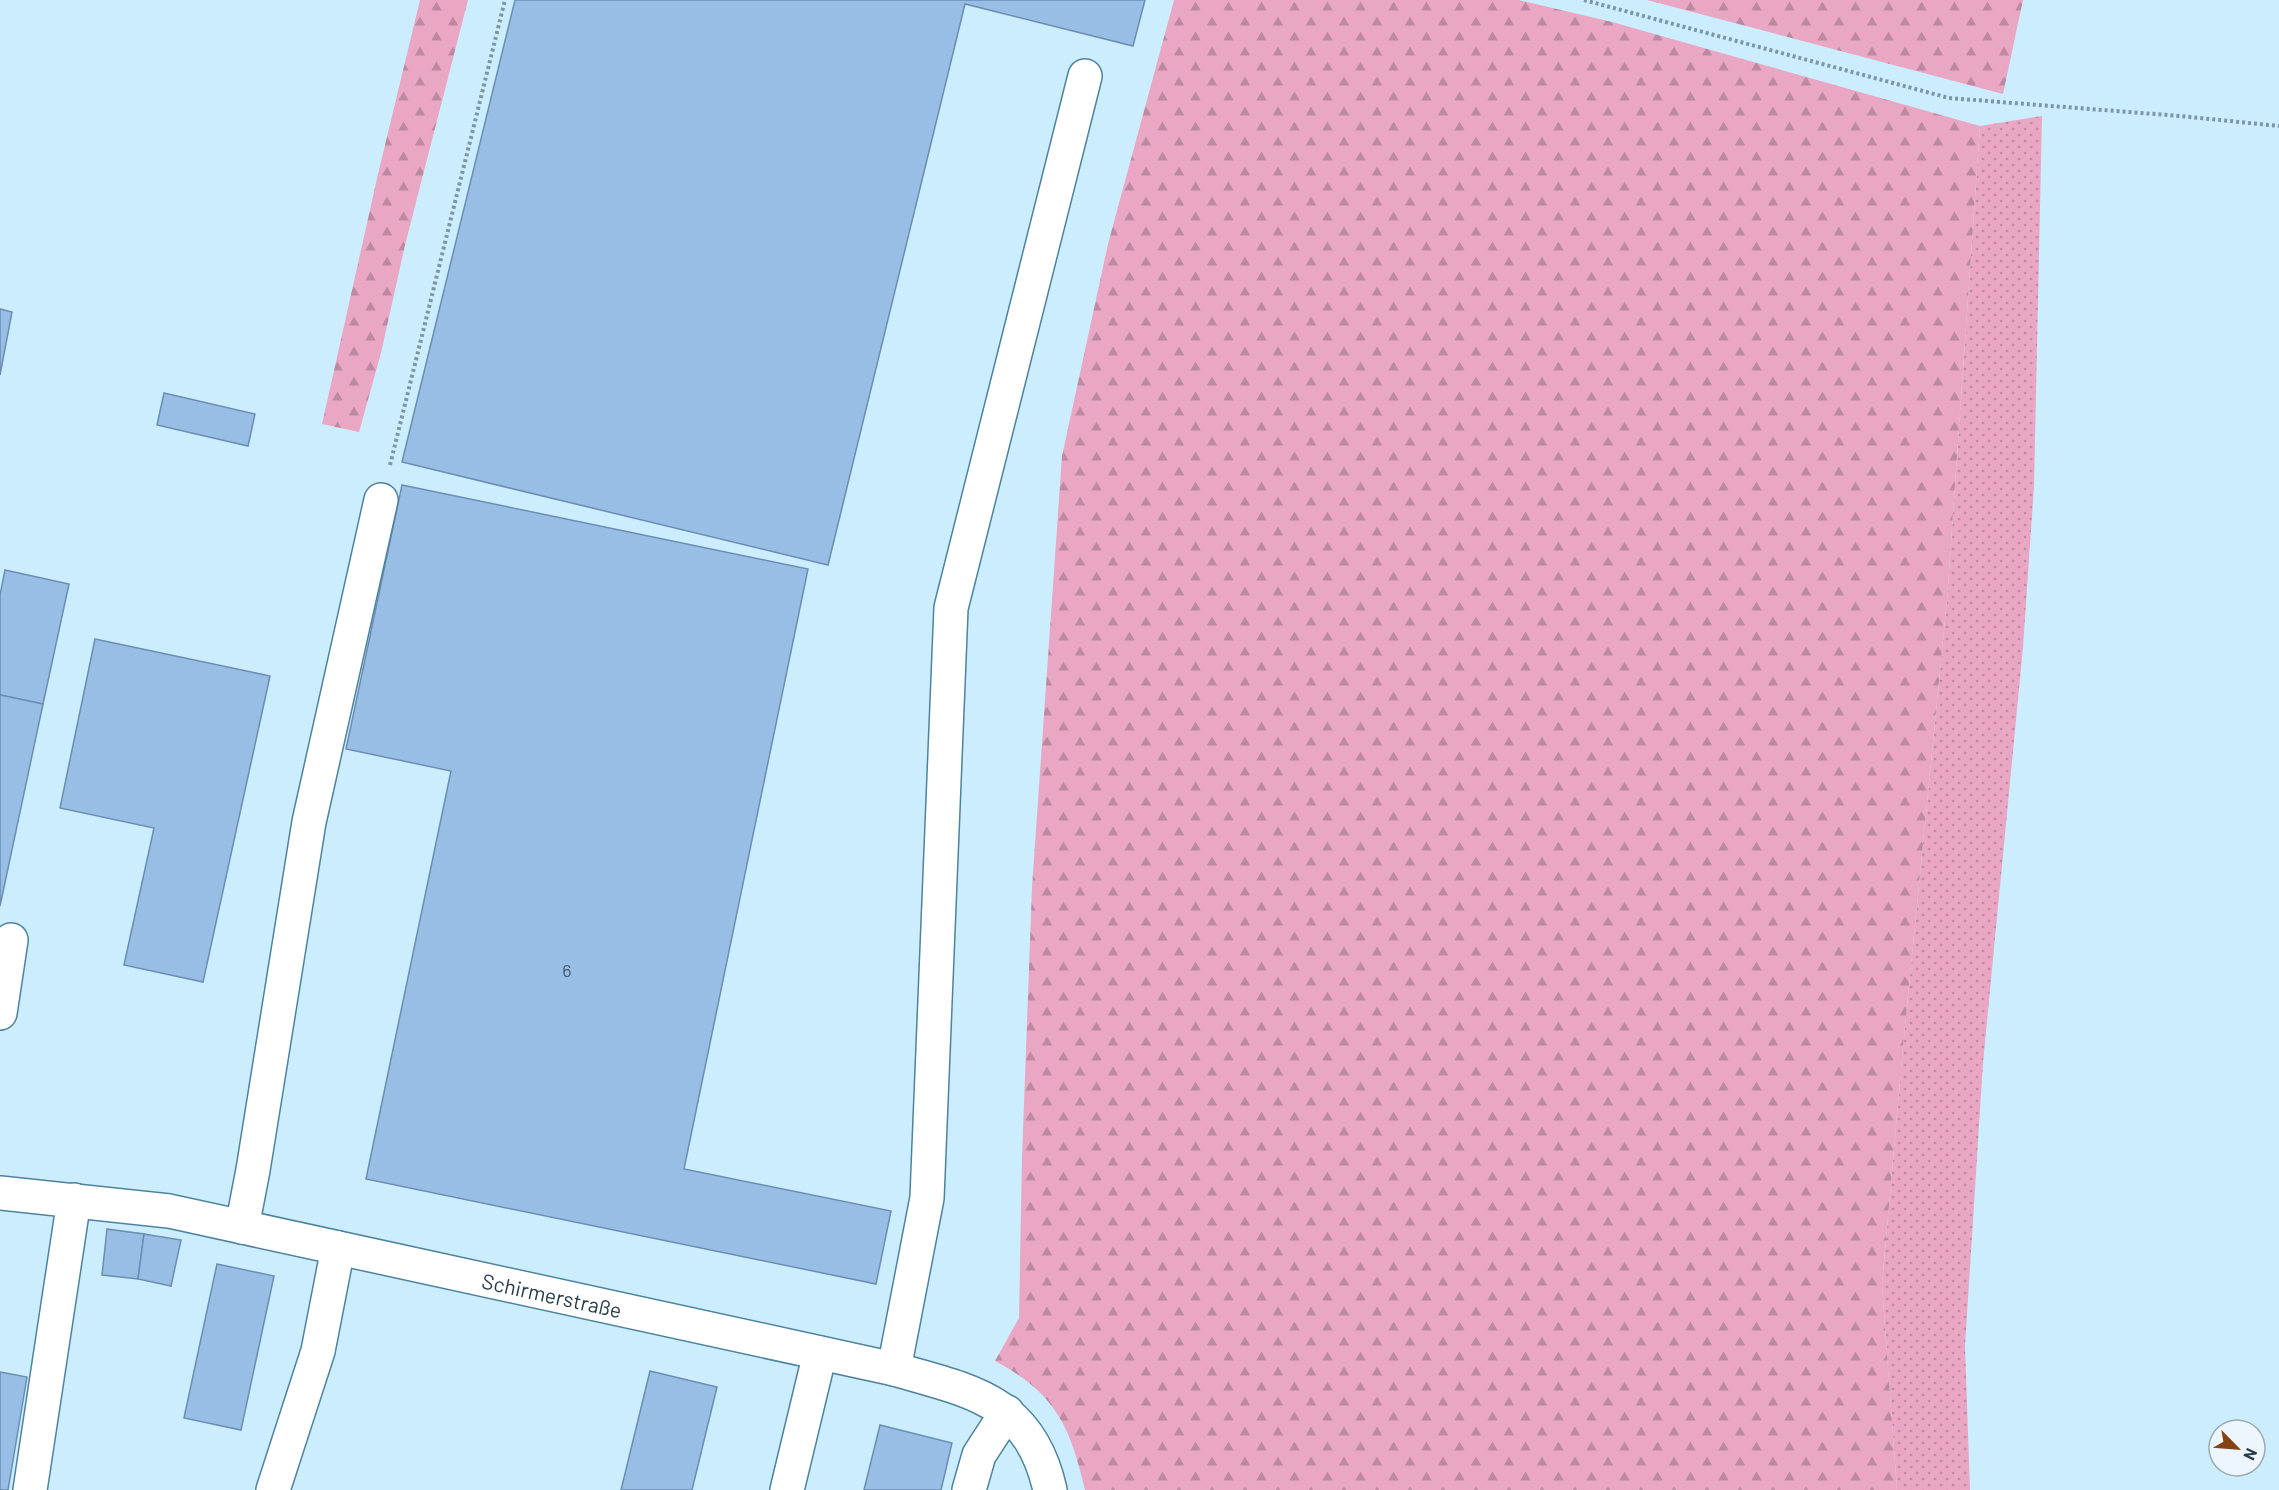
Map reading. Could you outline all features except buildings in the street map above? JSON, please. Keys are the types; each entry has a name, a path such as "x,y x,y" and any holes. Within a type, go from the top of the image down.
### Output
{"street":[{"path":"894,1369 927,1198 951,608 1085,76"},
{"path":"242,1227 309,822 381,500"},
{"path":"0,1013 11,940"},
{"name":"Schirmerstraße","path":"0,1193 169,1211 894,1369 967,1390 1007,1412 1028,1433 1046,1471 1050,1490"},
{"path":"30,1490 74,1200"},
{"path":"273,1490 318,1351 338,1248"},
{"path":"787,1490 820,1353"},
{"path":"969,1490 979,1455 1007,1412"}],"path":[{"path":"381,500 505,0"},
{"path":"1584,0 1949,98 2279,126"}],"green space":[{"path":"420,0 468,0 405,245 381,353 359,432 322,424"},
{"path":"1174,0 1519,0 1612,22 1980,126 1947,600 1882,1285 1897,1490 1085,1490 1073,1447 1057,1413 1032,1386 995,1361 1019,1318 1022,1157 1032,887 1062,456 1108,244"},
{"path":"1647,0 2023,0 2003,94"},
{"path":"2042,116 2034,486 2023,647 1983,1063 1965,1346 1970,1490 1897,1490 1882,1285 1947,600 1980,126"}]}
